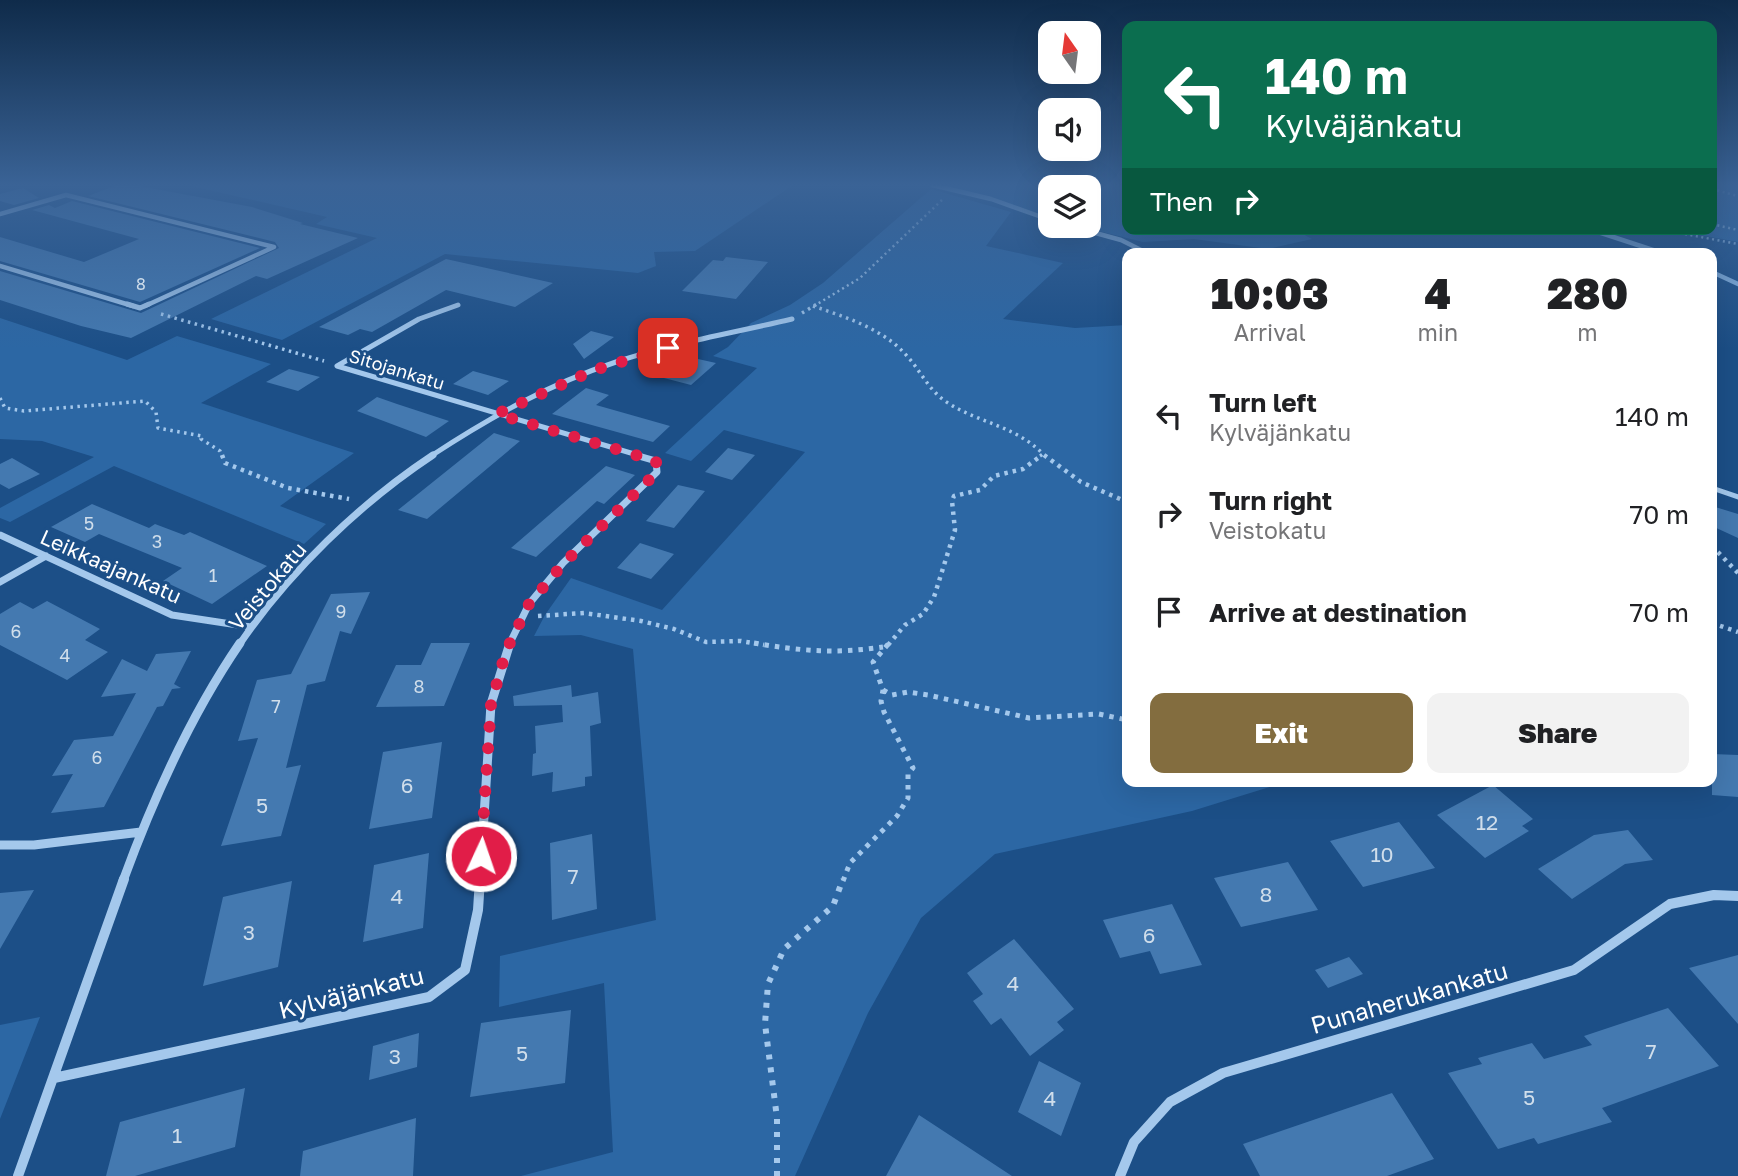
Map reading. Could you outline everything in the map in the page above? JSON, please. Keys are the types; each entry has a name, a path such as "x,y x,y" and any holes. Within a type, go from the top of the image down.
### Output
{"street":[{"path":"0,266 140,307 274,247 246,240"},
{"path":"1119,240 1141,248"},
{"name":"Sitojankatu","path":"337,366 419,320 458,305"},
{"name":"Veistokatu","path":"18,1176 141,832 195,719 251,627 310,558 370,503 411,471 497,414 618,362 792,318"},
{"name":"Sitojankatu","path":"337,366 497,414"},
{"name":"Kylväjänkatu","path":"54,1078 429,997 465,970 478,911 491,704 506,651 529,604 564,563 657,472 656,461 497,414"},
{"name":"Leikkaajankatu","path":"0,535 172,615 251,627"},
{"path":"0,582 46,556"},
{"path":"0,845 34,845 141,832"},
{"name":"Punaherukankatu","path":"1121,1176 1134,1142 1170,1102 1223,1073 1574,970 1670,904 1714,895 1738,896"}],"lane":[{"path":"1717,490 1738,497"}],"path":[{"path":"792,318 860,278 900,240"},
{"path":"1716,240 1738,244"},
{"path":"813,306 850,320 900,348 930,390 947,403 1013,429 1034,442 1043,454 1081,482 1122,500"},
{"path":"140,307 337,366"},
{"path":"0,398 5,408 24,411 145,401 156,412 158,428 202,436 201,439 207,445 220,451 220,458 225,463 288,488 370,503"},
{"path":"777,1176 777,1118 765,1024 768,984 784,949 833,906 850,863 897,816 908,798 908,774 913,768 884,712 881,701 883,690 873,662 883,647 905,625 923,614 934,597 955,530 952,500 954,496 980,490 993,476 1023,469 1043,454"},
{"path":"1717,551 1738,573"},
{"path":"523,616 552,617 584,613 641,621 674,629 706,642 741,641 798,651 842,653 883,647"},
{"path":"1717,625 1738,632"},
{"path":"883,690 892,695 908,692 928,695 1029,718 1099,714 1122,719"}],"shaded area":[{"path":"373,240 712,240 695,251 654,252 656,266 638,273 445,254 282,340 211,319"},
{"path":"873,240 990,240 986,246 1063,263 1003,319 1075,328 1122,325 1122,787 1270,787 1192,811 995,854 921,918 868,1013 795,1176 521,1176 613,1152 604,983 499,1007 500,956 656,920 633,649 581,635 534,636 571,578 662,610 805,452 724,430 691,461 665,453 757,368 713,356 728,347 751,323 790,305 823,283"},
{"path":"1134,240 1179,240 1143,242"},
{"path":"1201,240 1308,240 1261,248"},
{"path":"0,318 127,360 177,336 271,364 201,403 354,453 280,506 326,524 304,544 114,466 10,522 0,518 0,508 94,457 42,441 0,439"},
{"path":"40,1017 0,1119 0,1025"}],"building":[{"path":"0,240 10,240 84,262 137,240 228,240 260,248 140,302 0,261"},
{"path":"266,240 354,240 267,279 256,276 131,338 81,326 0,300 0,271 141,313 279,248 275,242"},
{"path":"726,257 768,262 736,299 682,291 713,260 723,261"},
{"path":"446,259 553,283 515,307 446,290 372,332 360,329 348,335 319,327"},
{"path":"591,331 614,337 584,359 573,344"},
{"path":"689,357 716,363 691,385 664,378"},
{"path":"289,369 320,377 298,391 266,382"},
{"path":"473,371 509,381 488,395 453,384"},
{"path":"586,388 609,395 596,405 670,426 653,442 552,414"},
{"path":"377,397 449,421 426,437 357,411"},
{"path":"494,433 520,441 427,519 398,510"},
{"path":"728,448 755,455 732,480 705,472"},
{"path":"12,458 40,474 9,489 0,484 0,464"},
{"path":"606,466 635,475 604,504 597,501 536,557 511,548"},
{"path":"678,485 705,491 674,528 646,521"},
{"path":"92,504 149,528 155,524 184,535 190,532 267,566 212,604 163,581 182,568 99,534 85,542 51,527"},
{"path":"1717,508 1738,514 1738,538 1717,528"},
{"path":"640,543 674,554 651,579 617,568"},
{"path":"370,592 351,634 340,631 325,681 307,685 286,768 301,765 281,836 221,846 258,738 238,741 257,680 291,674 331,594"},
{"path":"47,601 100,629 85,640 108,652 67,680 0,645 0,614 20,602 33,609"},
{"path":"431,643 470,643 444,706 376,707 396,665 421,665"},
{"path":"191,651 174,684 181,688 172,689 163,706 157,707 104,807 51,813 73,774 52,776 74,740 113,736 136,693 101,697 122,659 147,671 156,654"},
{"path":"571,685 572,697 598,692 601,723 590,726 592,776 585,777 585,786 552,792 553,772 532,776 533,754 536,753 535,726 563,722 562,705 514,706 513,696"},
{"path":"442,742 432,818 369,829 383,752"},
{"path":"1717,754 1738,755 1738,797 1712,795 1712,787 1717,787"},
{"path":"1489,787 1495,787 1533,819 1522,826 1529,831 1485,858 1437,815"},
{"path":"1399,822 1435,868 1363,887 1330,841"},
{"path":"1628,830 1653,860 1625,864 1572,899 1538,869 1594,835"},
{"path":"592,834 597,909 552,920 550,843"},
{"path":"429,853 423,928 363,942 374,865"},
{"path":"1288,862 1318,910 1241,927 1214,878"},
{"path":"292,881 278,967 203,986 223,897"},
{"path":"34,890 0,949 0,893"},
{"path":"1172,904 1202,965 1160,974 1150,951 1120,958 1103,920"},
{"path":"1014,939 1074,1009 1057,1022 1064,1030 1030,1056 1001,1018 991,1025 973,1001 983,994 967,973"},
{"path":"1738,955 1738,1024 1689,968"},
{"path":"1349,957 1363,974 1328,988 1315,970"},
{"path":"1668,1008 1719,1066 1602,1108 1612,1122 1538,1144 1534,1138 1498,1149 1448,1073 1482,1064 1478,1058 1532,1043 1544,1059 1592,1045 1584,1036"},
{"path":"571,1010 565,1083 470,1097 481,1023"},
{"path":"419,1033 417,1067 369,1080 373,1046"},
{"path":"1039,1061 1081,1083 1061,1136 1018,1112"},
{"path":"245,1088 235,1147 135,1176 106,1176 120,1122"},
{"path":"1392,1093 1434,1159 1387,1176 1260,1176 1243,1144"},
{"path":"919,1115 1012,1176 886,1176"},
{"path":"416,1118 413,1176 300,1176 303,1151"}],"waterway":[{"path":"1622,240 1647,248"},
{"path":"1717,274 1738,284"}],"route":[{"path":"481,856 486,748 491,704 506,651 529,604 564,563 657,472 656,461 497,414 594,370 668,348"}]}
